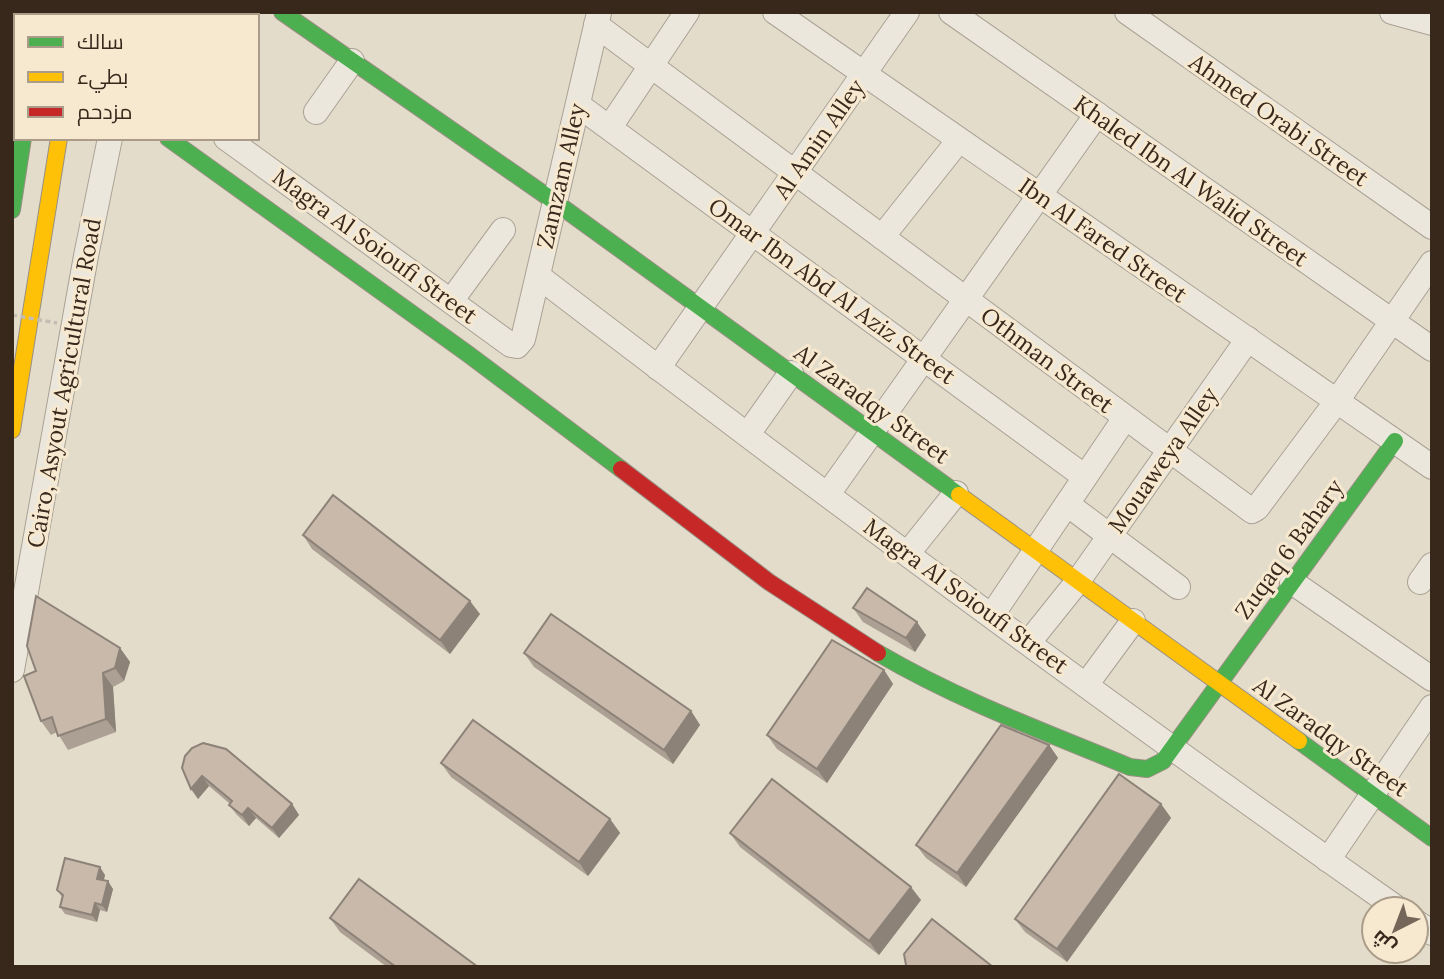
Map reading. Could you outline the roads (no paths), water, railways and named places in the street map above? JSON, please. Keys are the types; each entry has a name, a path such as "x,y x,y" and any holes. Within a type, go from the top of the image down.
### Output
{"main road":[{"name":"Al Zaradqy Street","path":"282,12 555,202 1432,838"},
{"path":"12,210 23,140"},
{"name":"Cairo, Asyout Agricultural Road","path":"12,430 59,140"},
{"name":"Zuqaq 6 Bahary","path":"171,140 446,337 754,570 830,624 899,665 971,700 1130,767 1147,769 1163,761 1395,441"}],"street":[{"path":"610,127 687,12"},
{"name":"Ibn Al Fared Street","path":"775,12 1432,467"},
{"name":"Al Amin Alley","path":"658,368 907,12"},
{"name":"Khaled Ibn Al Walid Street","path":"951,12 1432,349"},
{"name":"Ahmed Orabi Street","path":"1127,12 1432,227"},
{"path":"1392,12 1432,23"},
{"name":"Othman Street","path":"598,19 651,65 1249,510 1255,510 1337,401 1432,263"},
{"name":"Zamzam Alley","path":"523,339 598,19"},
{"path":"316,112 352,61"},
{"name":"Omar Ibn Abd Al Aziz Street","path":"578,104 1085,477"},
{"path":"828,494 1097,114"},
{"name":"Cairo, Asyout Agricultural Road","path":"12,670 86,256 110,140"},
{"name":"Magra Al Soioufi Street","path":"229,140 512,345 517,346 523,339"},
{"path":"882,237 959,140"},
{"path":"451,301 503,230"},
{"name":"Magra Al Soioufi Street","path":"538,276 1086,685 1378,895"},
{"name":"Mouaweya Alley","path":"1029,642 1078,581 1248,339"},
{"path":"748,434 791,373"},
{"path":"992,615 1125,418"},
{"path":"908,553 956,493"},
{"path":"1067,504 1178,587"},
{"path":"1292,582 1432,679"},
{"path":"1086,685 1133,621"},
{"path":"1328,860 1432,707"}]}
